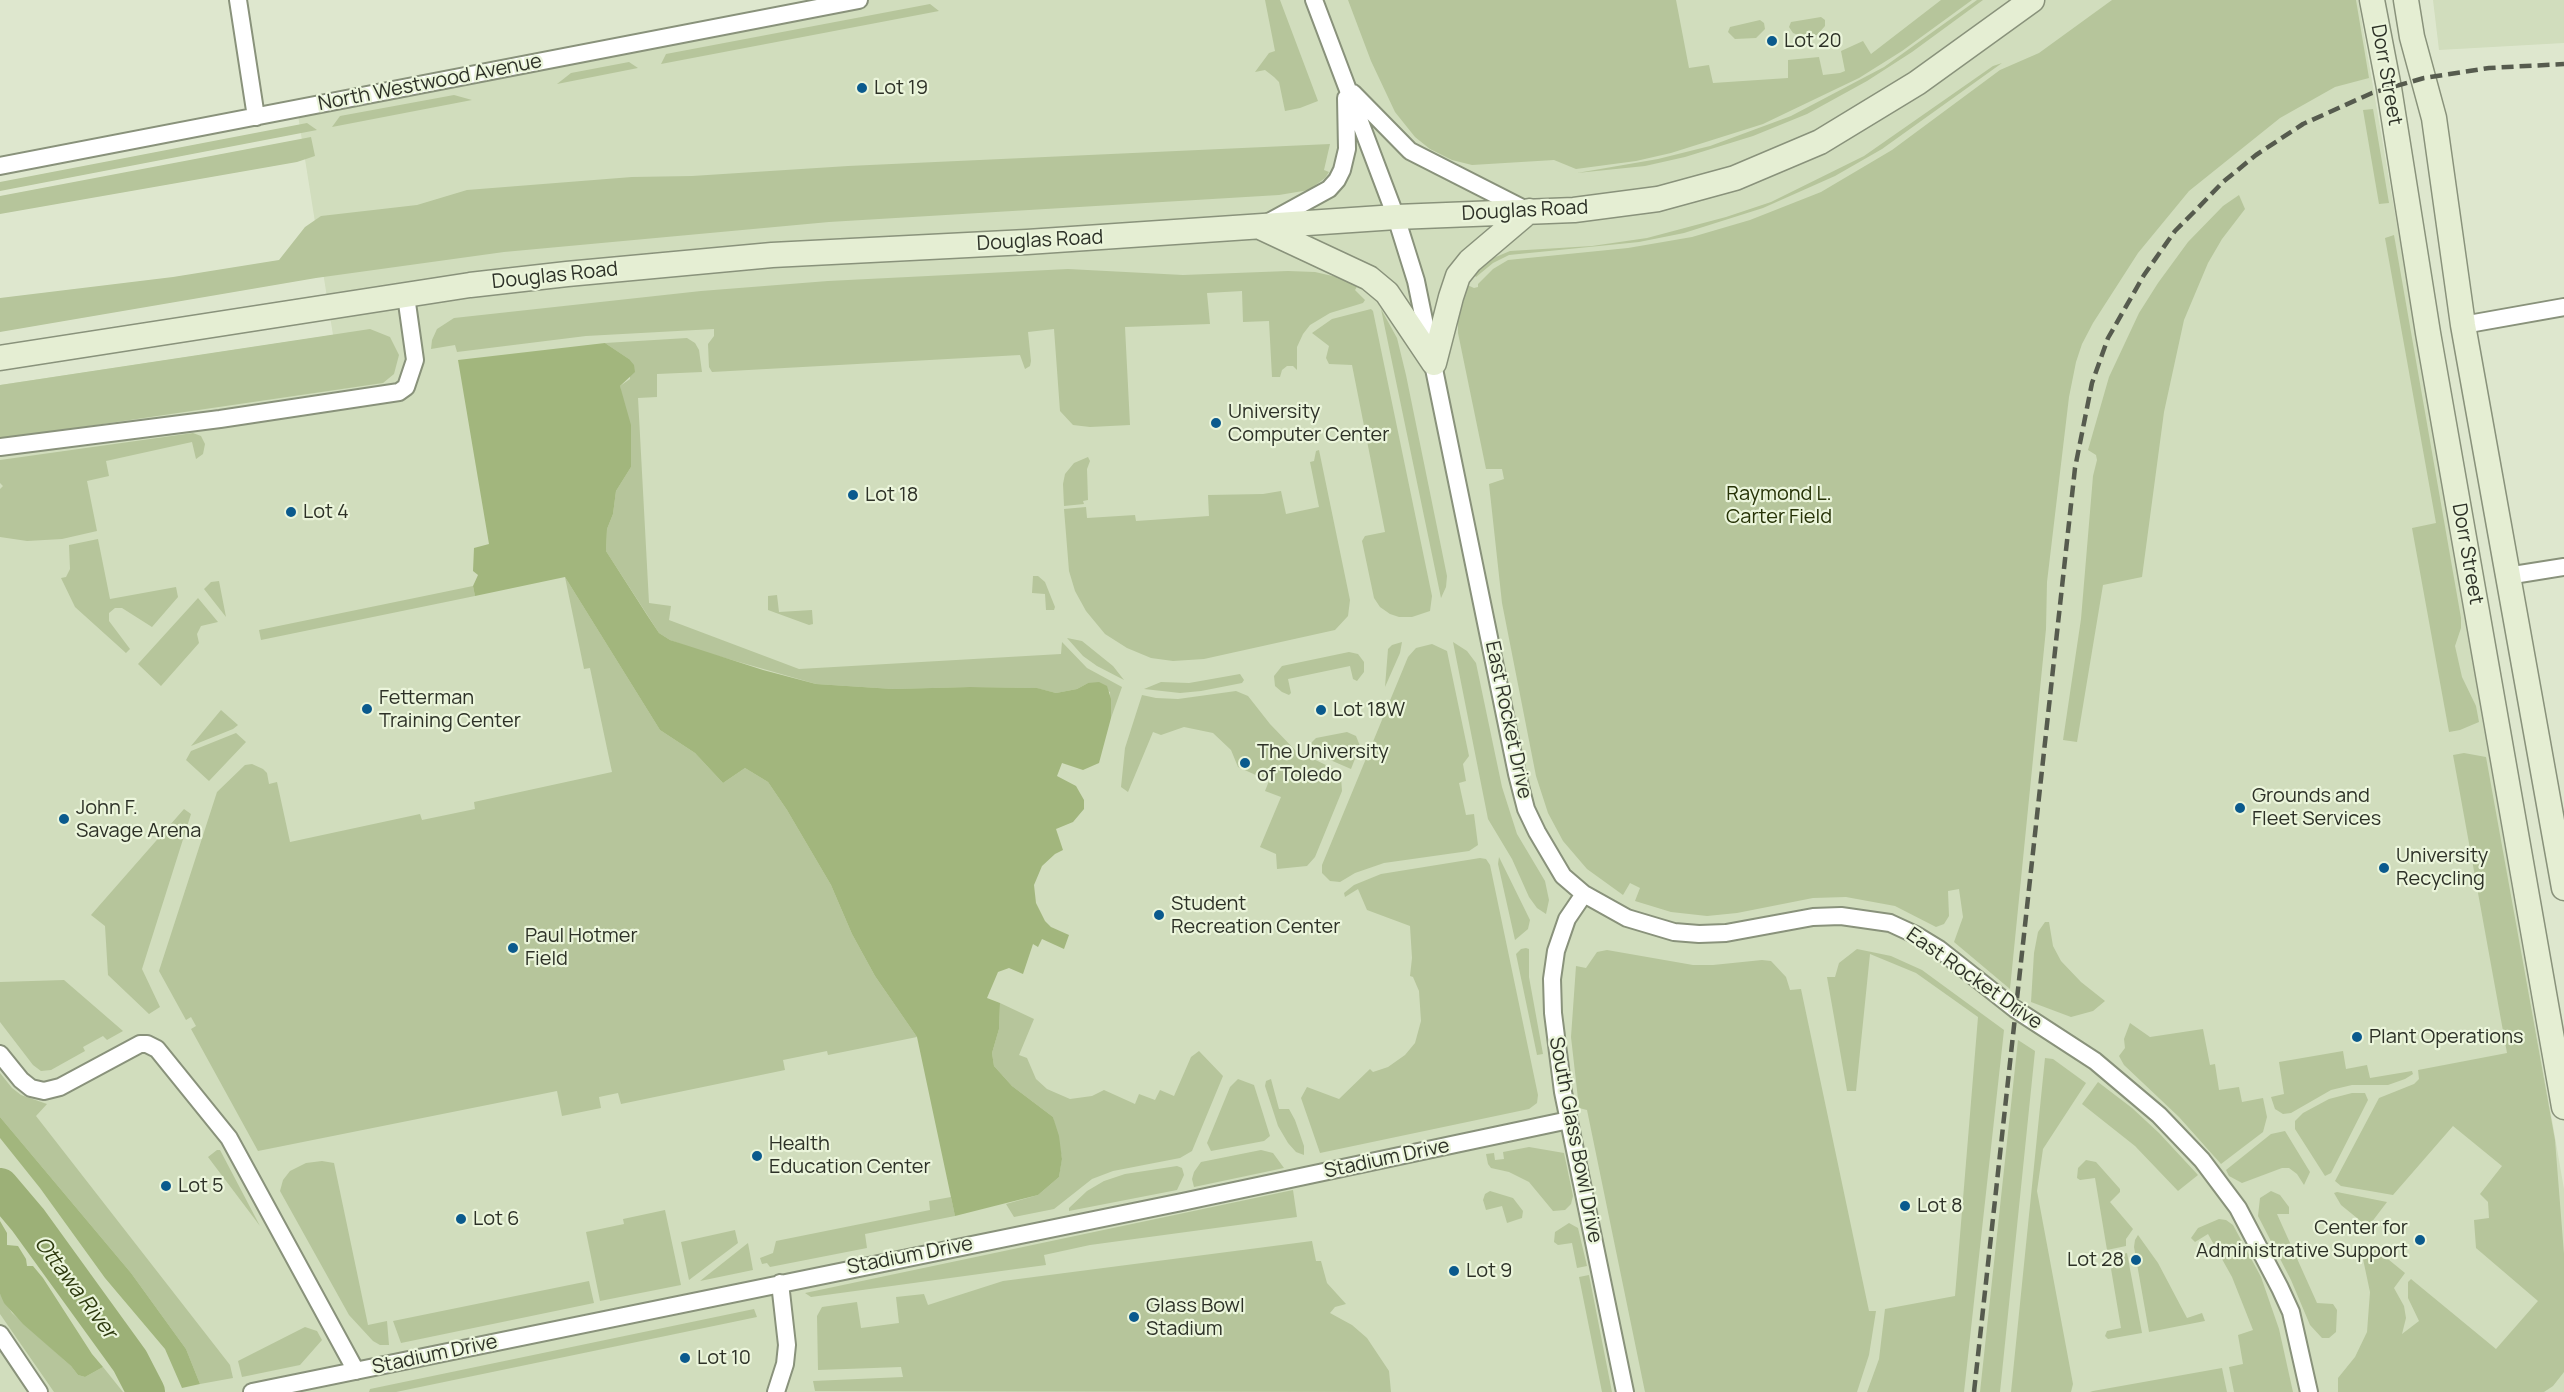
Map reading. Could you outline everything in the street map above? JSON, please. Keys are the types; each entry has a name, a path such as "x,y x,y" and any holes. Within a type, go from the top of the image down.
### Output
{"street":[{"path":"238,0 256,117"},
{"name":"North Westwood Avenue","path":"0,166 859,0"},
{"name":"East Rocket Drive","path":"1314,0 1396,217 1416,281 1517,774 1526,809 1553,862 1563,876 1584,894 1627,918 1674,932 1726,933 1813,917 1841,916 1890,923 1916,935 1939,950 2016,1009 2095,1062 2159,1115 2202,1160 2238,1208 2280,1288 2291,1312 2309,1392"},
{"name":"Douglas Road","path":"0,358 406,296 567,274 772,255 1027,242 1396,217 1574,210 1658,199 1726,181 1787,158 1820,142 1890,101 2032,0"},
{"name":"Dorr Street","path":"2372,0 2391,99 2428,333 2564,1107"},
{"name":"Dorr Street","path":"2406,0 2412,37 2434,118 2463,325 2507,576 2560,849 2564,888"},
{"path":"1346,86 1410,151 1529,211 1470,261 1458,276 1434,363"},
{"path":"1259,227 1329,189 1337,180 1347,149 1346,86"},
{"path":"1259,227 1369,278 1387,293 1434,363"},
{"path":"0,447 201,422 399,392 406,387 415,360 406,296"},
{"path":"2463,325 2564,307"},
{"path":"2507,576 2564,567"},
{"path":"2482,640 2499,638 2504,643 2523,732 2560,849"},
{"name":"South Glass Bowl Drive","path":"1584,894 1575,906 1561,935 1552,979 1557,1046 1569,1120 1625,1392"},
{"path":"0,1054 21,1080 31,1088 44,1090 60,1087 140,1044 147,1044 157,1049 229,1138 356,1371"},
{"name":"Stadium Drive","path":"252,1392 1182,1202 1569,1120"},
{"path":"776,1392 783,1372 787,1344 780,1283"},
{"path":"0,1334 39,1392"}],"shaded area":[{"name":"The University of Toledo","path":"858,0 2358,0 2564,1189 2564,1392 0,1392 0,385 333,335 297,109"},
{"path":"2433,0 2564,0 2564,43 2439,50"}],"green space":[{"path":"1265,0 1280,0 1318,101 1285,111 1279,82 1265,70 1255,72 1269,53 1275,51"},
{"path":"1348,0 1676,0 1689,68 1709,65 1713,83 1788,78 1788,60 1819,57 1823,75 1840,73 1845,71 1841,51 1863,41 1871,54 1941,0 1972,0 1902,51 1859,78 1763,124 1671,153 1636,161 1576,169 1554,160 1472,165 1452,160 1430,149 1415,137 1395,112 1371,61"},
{"path":"1977,0 1983,0 1912,52 1867,81 1807,114 1753,136 1685,157 1645,166 1577,173 1658,159 1710,146 1791,116 1884,67"},
{"name":"Raymond L. Carter Field","path":"2112,0 2356,0 2369,78 2335,87 2280,118 2189,191 2138,253 2082,344 2069,397 2047,582 2046,629 2010,989 1954,942 1963,917 1959,889 1948,891 1949,916 1944,924 1936,927 1895,906 1846,897 1813,898 1737,913 1707,916 1671,912 1635,901 1640,888 1630,883 1623,895 1587,869 1563,841 1548,813 1536,776 1502,603 1489,484 1504,479 1502,469 1486,469 1458,333 1458,317 1465,284 1474,288 1478,287 1478,284 1493,269 1508,260 1628,248 1692,237 1750,220 1821,192 1892,150 2000,70 2039,53"},
{"path":"930,4 939,11 661,64 666,54"},
{"path":"1821,17 1825,20 1825,26 1817,35 1798,35 1793,33 1789,27 1791,22"},
{"path":"1760,20 1764,23 1765,29 1756,38 1735,39 1728,32 1730,27"},
{"path":"629,62 638,68 557,84 571,73"},
{"path":"2002,63 1882,149 1835,176 1763,208 1684,233 1639,242 1509,255 1493,263 1476,277 1474,275 1491,259 1510,251 1592,246 1647,238 1726,217 1771,202 1864,156 1993,66"},
{"path":"454,95 472,100 332,127 340,116"},
{"path":"2373,109 2389,203 2379,204 2363,110"},
{"path":"307,123 317,130 0,191 0,182"},
{"path":"311,137 315,156 297,162 0,214 0,196"},
{"path":"1330,144 1324,170 1329,172 1325,178 1309,190 1279,195 829,222 504,252 316,278 0,332 0,298 173,277 279,260 305,227 321,216 417,205 467,190 632,177 692,176 848,166"},
{"path":"2239,195 2245,209 2222,239 2208,263 2184,320 2164,412 2142,577 2103,585 2077,742 2063,740 2081,619 2093,476 2097,460 2096,455 2088,450 2109,377 2139,313 2158,283 2188,242 2223,206"},
{"path":"2394,235 2461,618 2461,628 2455,646 2462,677 2476,706 2479,722 2449,732 2412,528 2436,523 2385,238"},
{"path":"1068,269 1183,275 1315,272 1350,280 1358,285 1355,290 1365,300 1363,303 1330,313 1310,325 1297,347 1297,370 1293,366 1287,366 1282,370 1280,377 1272,377 1269,321 1243,322 1242,291 1207,293 1210,324 1125,327 1130,425 1090,427 1073,425 1060,411 1054,329 1028,332 1031,361 1030,366 1025,369 1020,355 712,372 709,367 708,344 714,336 714,329 586,336 457,352 455,345 431,349 437,329 454,318 701,291 828,281"},
{"path":"1371,309 1432,596 1430,611 1412,617 1390,614 1380,607 1374,598 1362,541 1365,536 1385,532 1352,365 1329,364 1326,358 1329,346 1312,333 1332,319"},
{"path":"1381,309 1397,338 1406,375 1447,576 1446,587 1441,598"},
{"path":"370,329 390,337 399,355 394,374 383,383 0,439 0,385"},
{"path":"687,338 695,343 699,350 702,372 657,374 657,397 638,398 649,603 671,606 669,620 799,669 1061,654 1062,642 1087,668 1122,687 1111,718 1110,692 1088,683 1077,689 1056,693 1036,688 893,689 816,684 697,650 670,640 659,633 606,551 607,529 613,514 616,491 631,467 620,386 630,379 629,359 605,343"},
{"path":"605,343 629,359 634,365 635,372 620,386 631,425 631,467 616,491 613,514 607,529 606,551 659,633 670,640 763,670 816,684 893,689 1037,688 1056,693 1077,689 1088,683 1099,682 1107,686 1111,699 1111,718 1099,763 1083,770 1062,763 1057,776 1076,786 1084,800 1084,809 1073,822 1056,829 1063,850 1042,866 1034,885 1036,903 1045,921 1051,927 1069,935 1064,949 1042,939 1038,947 1033,944 1023,974 1009,968 998,972 987,998 1000,1003 999,1029 992,1053 994,1066 1012,1086 1053,1117 1059,1136 1062,1159 1059,1177 1038,1195 955,1216 917,1037 875,976 852,934 831,885 768,782 745,768 723,783 695,753 660,730 565,577 475,596 473,586 478,575 473,571 474,548 489,544 458,360"},
{"path":"193,433 201,436 205,444 203,454 196,459 192,442 106,461 109,476 87,481 97,531 62,539 27,541 0,537 0,489 3,486 0,483 0,460"},
{"path":"1319,450 1350,600 1348,616 1335,630 1204,659 1173,661 1151,658 1127,648 1105,634 1086,611 1075,591 1069,571 1064,509 1086,507 1087,518 1135,515 1136,521 1209,516 1208,495 1263,494 1281,491 1286,514 1319,507 1310,462 1314,461 1316,451"},
{"path":"1088,457 1090,461 1087,469 1088,500 1083,501 1084,504 1064,506 1065,474 1074,463"},
{"path":"98,539 110,599 176,587 178,597 152,627 122,608 115,608 109,613 109,621 130,649 126,653 75,607 61,578 66,577 70,569 69,545"},
{"path":"1033,576 1038,576 1045,582 1055,607 1054,610 1046,610 1045,594 1032,593"},
{"name":"Paul Hotmer Field","path":"565,577 660,730 695,753 723,783 745,768 768,782 831,885 852,934 875,976 917,1037 828,1055 827,1051 783,1060 785,1070 621,1104 618,1093 599,1097 601,1108 562,1116 557,1091 258,1151 191,1029 196,1026 191,1017 186,1020 159,971 217,792 245,765 252,764 263,769 267,773 269,784 277,782 290,842 420,814 422,820 475,809 474,802 612,772 590,668 584,669"},
{"path":"219,581 226,617 204,589 211,582"},
{"path":"473,586 475,596 261,640 259,630"},
{"path":"777,595 779,612 812,610 813,624 809,625 768,610 768,596"},
{"path":"198,598 218,622 201,626 197,634 199,643 161,686 138,664"},
{"path":"1067,638 1082,641 1113,666 1124,680 1083,656"},
{"path":"1402,642 1400,653 1385,687 1388,649"},
{"path":"1453,642 1467,651 1476,663 1502,787 1517,834 1545,881 1549,900 1546,914 1537,908 1529,897 1512,859 1488,819"},
{"path":"1432,644 1447,651 1469,756 1463,764 1466,781 1459,783 1466,815 1474,814 1478,845 1469,851 1384,863 1355,873 1340,882 1330,881 1322,873 1322,865 1408,657 1416,648"},
{"path":"1349,652 1358,654 1364,662 1364,672 1357,681 1353,679 1350,666 1288,679 1291,693 1289,695 1275,686 1274,676 1282,666"},
{"path":"1240,674 1244,680 1242,683 1201,691 1180,693 1144,689 1161,682 1189,683"},
{"path":"1236,691 1248,696 1295,750 1334,769 1341,777 1342,791 1315,857 1307,866 1277,869 1276,854 1260,847 1281,797 1265,791 1269,781 1238,767 1231,750 1213,733 1184,727 1161,735 1153,732 1128,792 1121,787 1125,748 1142,695 1178,699"},
{"path":"221,710 238,725 191,746"},
{"path":"1347,732 1356,736 1360,746 1351,769 1314,753 1311,748 1316,738"},
{"path":"236,733 246,742 209,781 186,760 191,751"},
{"path":"2464,753 2486,757 2555,1140 2564,1254 2564,1372 2553,1386 2544,1392 2338,1392 2338,1378 2355,1357 2367,1332 2370,1292 2363,1259 2372,1246 2405,1273 2394,1288 2404,1306 2406,1318 2402,1334 2419,1321 2408,1298 2408,1282 2411,1279 2496,1349 2538,1301 2476,1248 2474,1220 2489,1218 2488,1202 2480,1194 2502,1166 2453,1126 2393,1195 2341,1186 2335,1181 2379,1098 2414,1084 2419,1079 2418,1070 2507,1053 2453,755"},
{"path":"184,809 191,814 142,969 160,1007 149,1014 108,975 105,926 91,915"},
{"path":"1499,857 1530,920 1528,929 1515,940 1498,864"},
{"path":"1480,858 1486,859 1490,865 1538,1095 1537,1103 1529,1109 1320,1153 1301,1098 1307,1087 1339,1099 1370,1069 1373,1072 1388,1067 1405,1055 1415,1043 1421,1021 1419,991 1413,977 1410,976 1412,958 1410,926 1367,910 1358,889 1345,897 1344,893 1354,885 1381,874"},
{"path":"2045,922 2049,922 2053,946 2061,961 2081,982 2105,1001 2093,1011 2071,1017 2031,1002 2034,953 2038,932"},
{"path":"1526,948 1529,949 1529,977 1543,1054 1537,1055 1516,954"},
{"path":"1857,949 1891,956 1922,970 2004,1030 1964,1392 1867,1392 1879,1359 1885,1309 1955,1296 1978,1017 1916,973 1870,954 1856,1091 1847,1091 1827,977 1835,977 1839,963"},
{"path":"1607,950 1693,965 1771,961 1786,977 1790,990 1801,989 1869,1311 1876,1311 1869,1355 1857,1392 1645,1392 1587,1110 1579,1108 1571,1037 1576,966 1586,968 1597,952"},
{"path":"64,980 123,1031 107,1040 103,1036 83,1047 85,1051 51,1070 41,1071 33,1065 0,1022 0,982"},
{"path":"1000,1003 1034,1019 1019,1055 1027,1058 1036,1079 1047,1089 1070,1099 1092,1096 1104,1090 1135,1104 1139,1094 1155,1100 1160,1090 1174,1096 1191,1057 1199,1051 1223,1076 1192,1151 1180,1158 1113,1171 1092,1179 1054,1209 1014,1217 1006,1204 1038,1195 1059,1177 1062,1158 1053,1117 1012,1086 994,1066 992,1053 999,1029"},
{"path":"2130,1023 2150,1037 2203,1029 2210,1065 2215,1064 2219,1090 2239,1087 2242,1102 2263,1098 2267,1117 2263,1132 2221,1164 2179,1117 2124,1065 2119,1056 2125,1048 2124,1039"},
{"path":"2018,1040 2035,1051 2000,1392 1980,1392"},
{"path":"2343,1051 2346,1069 2367,1065 2370,1078 2412,1071 2413,1074 2388,1085 2352,1085 2331,1090 2291,1113 2283,1114 2275,1109 2271,1097 2284,1094 2279,1062"},
{"path":"2045,1058 2053,1059 2086,1083 2043,1149 2037,1191 2073,1384 2071,1392 2011,1392"},
{"path":"0,1073 21,1095 47,1104 36,1116 230,1365 233,1378 200,1384 186,1349 131,1273 0,1117"},
{"path":"1238,1079 1254,1085 1270,1136 1264,1141 1211,1151 1207,1143 1230,1087"},
{"path":"1271,1079 1279,1109 1289,1109 1295,1120 1304,1146 1304,1155 1296,1152 1278,1126 1265,1086 1266,1081"},
{"path":"2098,1082 2132,1108 2159,1133 2198,1175 2178,1191 2135,1146 2082,1104"},
{"path":"2352,1093 2365,1093 2368,1100 2331,1173 2325,1176 2295,1129 2295,1121 2303,1113 2329,1099"},
{"path":"0,1117 131,1273 186,1349 200,1384 182,1388 165,1349 105,1278 40,1188 0,1138"},
{"path":"2285,1131 2310,1172 2304,1185 2297,1174 2289,1168 2282,1168 2242,1183 2229,1176 2226,1170 2271,1134"},
{"path":"1529,1147 1564,1153 1573,1196 1571,1204 1565,1210 1553,1211 1529,1182 1509,1172 1491,1168 1488,1164 1486,1154 1494,1153 1495,1160 1504,1159 1503,1152"},
{"path":"220,1150 260,1226 208,1157"},
{"path":"1261,1150 1273,1153 1284,1168 1194,1187 1192,1179 1201,1162"},
{"path":"2086,1160 2096,1162 2120,1189 2120,1192 2110,1202 2133,1229 2126,1239 2126,1246 2107,1250 2095,1178 2080,1180 2077,1178 2078,1168"},
{"path":"322,1161 334,1163 368,1325 387,1321 389,1345 380,1345 373,1341 349,1315 280,1191 283,1180 290,1171 306,1163"},
{"path":"1177,1166 1182,1168 1184,1175 1177,1190 1069,1211 1069,1208 1087,1191 1104,1181 1125,1174"},
{"path":"1293,1190 1297,1217 1090,1245 1044,1255 1046,1265 811,1297 805,1293"},
{"path":"1490,1191 1513,1198 1523,1211 1522,1218 1507,1223 1502,1206 1486,1210 1483,1200 1485,1194"},
{"path":"2271,1191 2280,1195 2289,1207 2289,1214 2277,1214 2317,1303 2333,1304 2337,1310 2336,1332 2329,1338 2322,1338 2310,1325 2291,1280 2258,1216 2260,1198"},
{"path":"2334,1193 2387,1202 2368,1227 2341,1205"},
{"path":"951,1197 955,1216 865,1234 867,1248 770,1267 767,1263 762,1264 760,1258 773,1253 776,1241 930,1210 929,1201"},
{"path":"665,1210 681,1285 600,1301 586,1232 624,1224 623,1219"},
{"path":"2219,1219 2226,1220 2233,1225 2261,1277 2279,1329 2293,1392 2234,1392 2229,1367 2243,1364 2238,1335 2253,1330 2232,1277 2208,1234 2195,1242 2191,1238 2198,1228"},
{"path":"0,1221 7,1233 7,1245 18,1246 26,1259 27,1266 33,1266 43,1278 92,1354 103,1367 85,1377 78,1375 71,1366 23,1324 4,1303 0,1294"},
{"path":"1569,1223 1578,1228 1587,1266 1577,1268 1572,1243 1558,1245 1554,1242 1555,1232"},
{"path":"735,1230 738,1243 689,1280 681,1242"},
{"path":"2138,1235 2158,1263 2187,1318 2202,1313 2205,1321 2149,1332 2134,1247"},
{"name":"Glass Bowl Stadium","path":"1312,1241 1316,1261 1321,1261 1327,1283 1346,1304 1335,1307 1330,1313 1352,1325 1367,1338 1389,1371 1391,1392 815,1391 813,1381 903,1377 901,1367 818,1370 817,1316 822,1307 857,1302 861,1328 899,1323 896,1297 924,1294 928,1305 1003,1281"},
{"path":"748,1243 753,1270 700,1281"},
{"path":"2127,1253 2142,1333 2108,1339 2105,1336 2107,1331 2121,1328 2109,1257"},
{"path":"1589,1275 1612,1392 1602,1392 1579,1277"},
{"path":"589,1281 594,1303 401,1343 393,1321"},
{"path":"0,1294 12,1313 78,1375 85,1377 103,1367 123,1392 54,1392 0,1314"},
{"path":"754,1309 757,1317 396,1392 369,1392 370,1389"},
{"path":"305,1327 317,1331 322,1340 300,1365 242,1377 238,1361"},
{"path":"2222,1368 2227,1392 2090,1392 2093,1391"}],"waterway":[{"name":"Ottawa River","path":"0,1187 28,1220 130,1361 146,1392"}],"railway":[{"path":"1974,1392 2075,468 2092,383 2108,338 2144,275 2175,231 2223,182 2256,155 2303,124 2372,93 2424,78 2489,68 2564,64"}],"place":[{"name":"Lot 20","path":"1772,41"},
{"name":"Lot 19","path":"862,88"},
{"name":"University Computer Center","path":"1216,423"},
{"name":"Lot 18","path":"853,495"},
{"name":"Lot 4","path":"291,512"},
{"name":"Fetterman Training Center","path":"367,709"},
{"name":"Lot 18W","path":"1321,710"},
{"name":"The University of Toledo","path":"1245,763"},
{"name":"Grounds and Fleet Services","path":"2240,808"},
{"name":"John F. Savage Arena","path":"64,819"},
{"name":"University Recycling","path":"2384,868"},
{"name":"Student Recreation Center","path":"1159,915"},
{"name":"Paul Hotmer Field","path":"513,948"},
{"name":"Plant Operations","path":"2357,1037"},
{"name":"Health Education Center","path":"757,1156"},
{"name":"Lot 5","path":"166,1186"},
{"name":"Lot 8","path":"1905,1206"},
{"name":"Lot 6","path":"461,1219"},
{"name":"Center for Administrative Support","path":"2420,1240"},
{"name":"Lot 28","path":"2136,1260"},
{"name":"Lot 9","path":"1454,1271"},
{"name":"Glass Bowl Stadium","path":"1134,1317"},
{"name":"Lot 10","path":"685,1358"}]}
